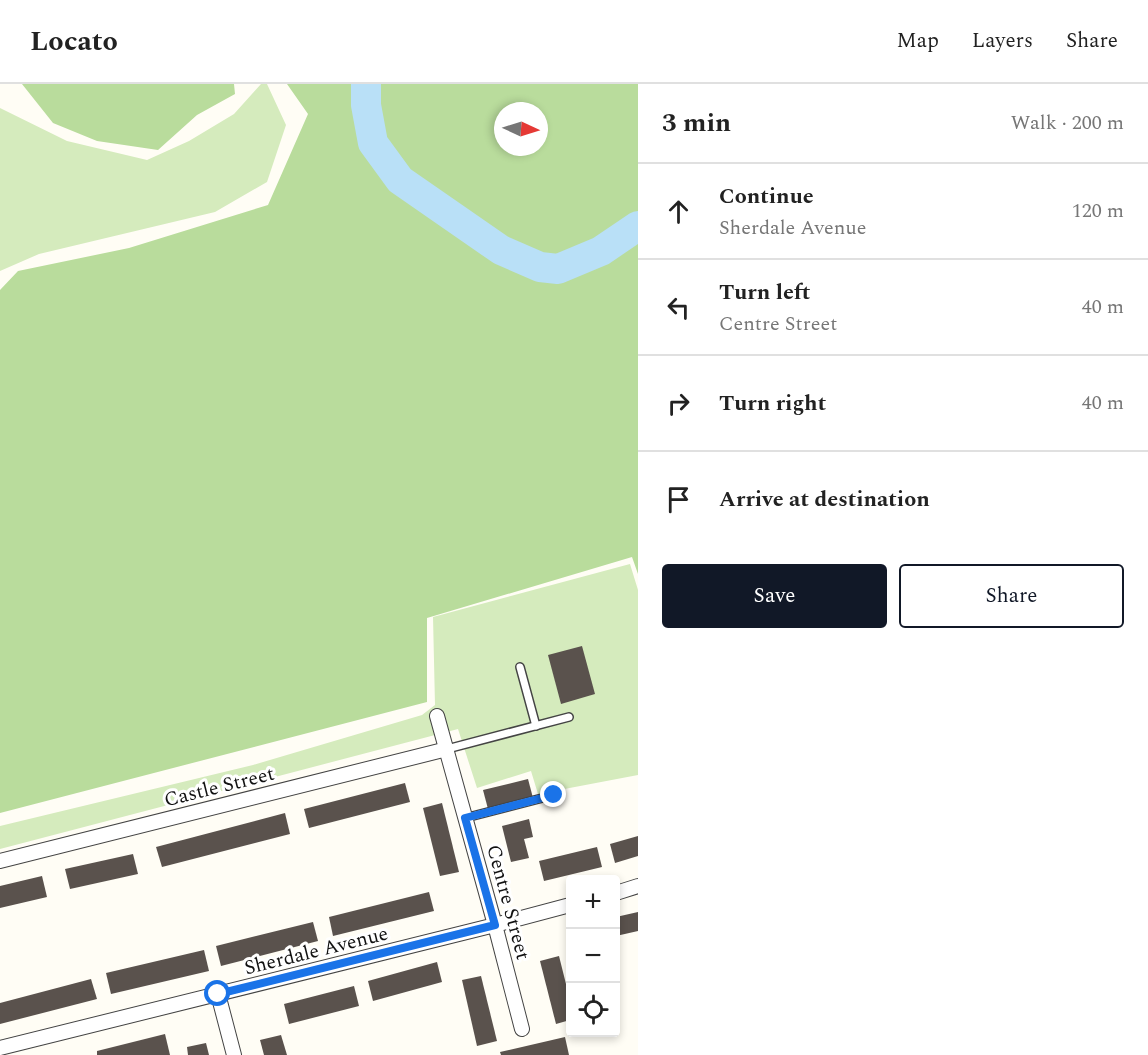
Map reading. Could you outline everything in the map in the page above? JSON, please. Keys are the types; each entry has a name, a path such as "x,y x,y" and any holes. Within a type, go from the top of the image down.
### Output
{"street":[{"name":"Centre Street","path":"437,716 522,1029"},
{"name":"Castle Street","path":"0,861 447,749"},
{"path":"620,891 638,886"},
{"name":"Sherdale Avenue","path":"0,1048 566,906"},
{"path":"218,994 234,1055"}],"lane":[{"path":"520,667 536,726"},
{"path":"447,749 569,717"},
{"path":"465,818 554,795"}],"green space":[{"path":"22,84 234,84 235,94 197,115 158,150 97,141 53,123"},
{"path":"261,84 267,84 286,125 267,182 215,212 39,254 0,271 0,108 67,141 147,160 189,141 234,114"},
{"path":"287,84 638,84 638,574 632,557 427,618 427,702 0,813 0,290 18,271 129,248 268,205 308,114"},
{"path":"630,564 638,590 638,775 538,794 531,771 477,788 458,729 0,849 0,826 253,765 422,715 435,705 433,617"}],"building":[{"path":"582,646 595,694 561,704 548,655"},
{"path":"528,779 533,798 488,809 483,790"},
{"path":"405,783 410,802 309,828 304,809"},
{"path":"442,803 459,872 440,876 423,808"},
{"path":"285,813 290,834 162,867 156,847"},
{"path":"529,819 533,837 524,839 529,858 511,862 502,826"},
{"path":"638,836 638,856 615,863 610,844"},
{"path":"597,847 602,867 544,881 539,861"},
{"path":"133,854 138,874 70,889 65,869"},
{"path":"42,876 47,897 0,908 0,886"},
{"path":"429,892 434,911 333,936 329,917"},
{"path":"638,912 638,931 620,935 620,916"},
{"path":"313,922 318,941 221,966 216,946"},
{"path":"204,950 209,971 111,994 106,973"},
{"path":"559,956 566,984 566,1021 556,1024 540,961"},
{"path":"437,962 442,982 373,1001 368,981"},
{"path":"481,976 497,1041 477,1046 462,980"},
{"path":"91,979 97,999 0,1024 0,1003"},
{"path":"354,986 359,1006 289,1024 284,1004"},
{"path":"165,1034 170,1055 97,1055 97,1051"},
{"path":"281,1035 287,1055 264,1055 260,1040"},
{"path":"565,1037 569,1055 501,1055 500,1052"},
{"path":"206,1043 209,1055 188,1055 187,1047"}],"waterway":[{"path":"366,84 366,105 373,143 400,180 501,250 540,267 558,269 601,251 638,226"}],"route":[{"path":"218,994 495,925 465,818 554,795"}]}
